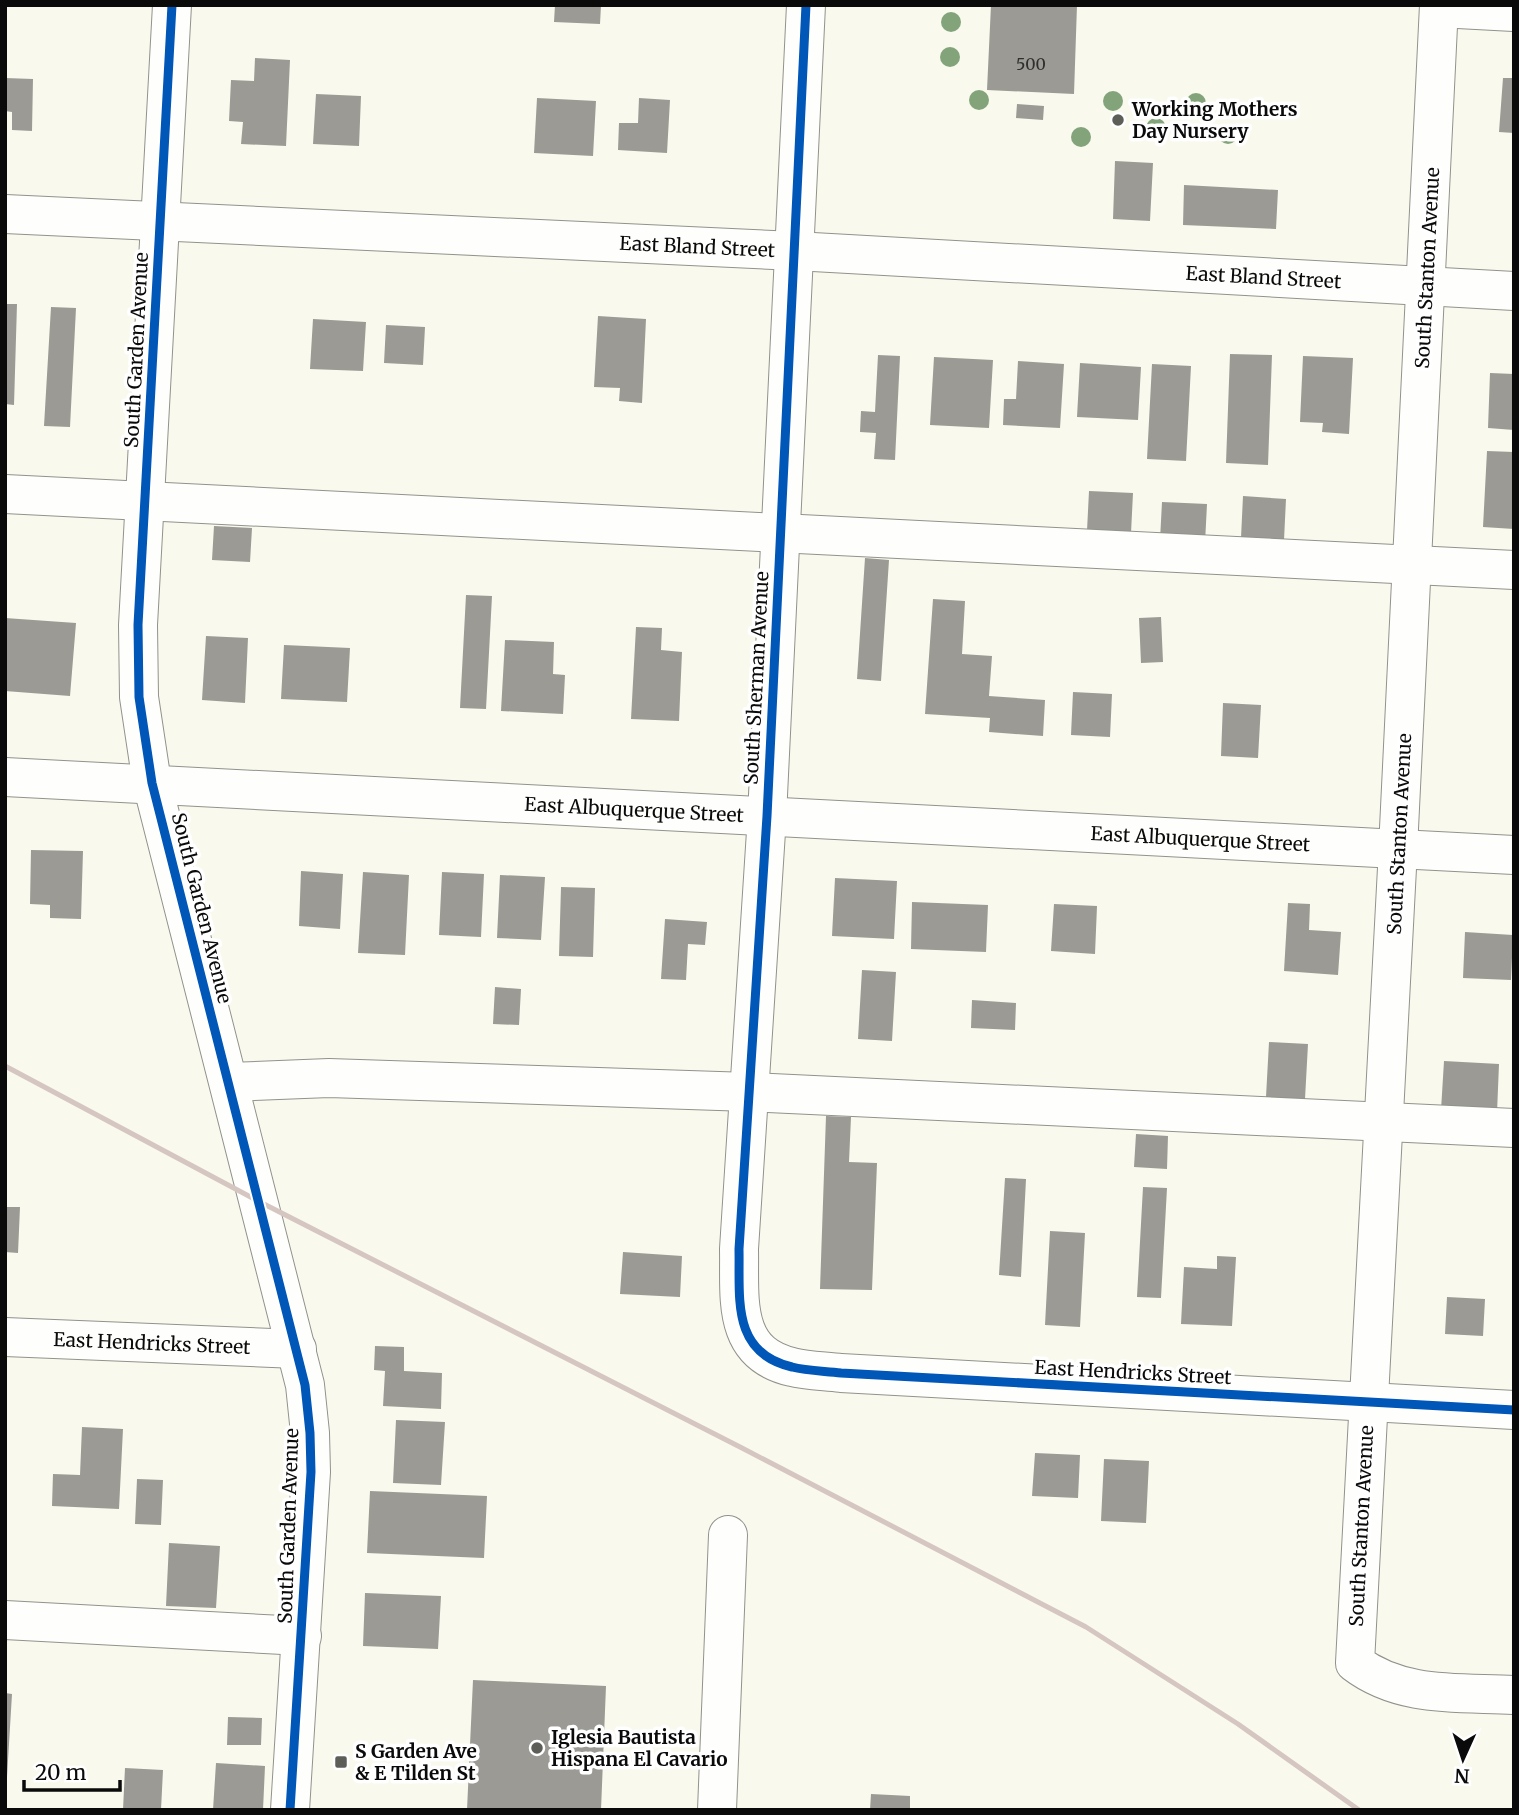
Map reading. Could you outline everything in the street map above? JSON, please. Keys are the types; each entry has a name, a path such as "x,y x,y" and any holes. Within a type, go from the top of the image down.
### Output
{"street":[{"name":"South Garden Avenue","path":"172,5 138,673 143,733 152,783 305,1385 310,1433 307,1546 290,1810"},
{"name":"South Sherman Avenue","path":"755,1348 743,1326 739,1250 766,816 806,5"},
{"path":"1439,7 1514,12"},
{"name":"South Stanton Avenue","path":"1439,7 1413,565 1355,1663 1370,1675 1413,1689 1514,1695"},
{"name":"East Bland Street","path":"5,214 795,251 1514,291"},
{"path":"5,494 1514,570"},
{"name":"East Albuquerque Street","path":"5,777 1514,855"},
{"path":"229,1082 342,1078 749,1092 1514,1128"},
{"name":"East Hendricks Street","path":"5,1337 297,1349"},
{"name":"East Hendricks Street","path":"755,1348 790,1367 841,1373 1514,1410"},
{"path":"717,1810 727,1535"},
{"path":"5,1620 302,1636"}],"building":[{"path":"555,5 601,5 600,24 554,22"},
{"path":"991,5 1077,5 1074,94 987,90"},
{"path":"255,58 290,60 286,146 241,144 243,122 229,121 231,80 254,81"},
{"path":"5,78 33,79 32,131 12,130 12,112 5,111"},
{"path":"1503,78 1514,78 1514,133 1499,132"},
{"path":"316,94 361,96 359,146 313,144"},
{"path":"537,98 596,101 593,156 534,153"},
{"path":"639,98 670,100 667,153 618,150 619,123 638,123"},
{"path":"1017,104 1044,106 1043,120 1016,118"},
{"path":"1115,161 1153,163 1150,221 1113,219"},
{"path":"1184,185 1278,190 1276,229 1183,225"},
{"path":"5,304 17,304 14,405 5,404"},
{"path":"51,307 76,308 70,427 44,426"},
{"path":"598,316 646,319 642,403 619,401 620,388 594,387"},
{"path":"313,319 366,322 363,371 310,369"},
{"path":"386,325 425,327 423,365 384,363"},
{"path":"1230,354 1272,355 1268,465 1226,463"},
{"path":"878,355 900,356 895,460 874,459 876,433 860,432 861,411 875,412"},
{"path":"1303,356 1353,358 1349,434 1322,432 1323,423 1300,422"},
{"path":"934,357 993,360 989,428 930,425"},
{"path":"1018,361 1064,364 1060,428 1003,425 1004,399 1016,399"},
{"path":"1080,363 1141,367 1138,420 1077,417"},
{"path":"1152,364 1191,366 1186,461 1147,459"},
{"path":"1490,373 1514,374 1514,430 1488,428"},
{"path":"1487,451 1514,452 1514,529 1483,527"},
{"path":"1089,491 1133,493 1131,533 1087,531"},
{"path":"1243,496 1286,499 1284,540 1241,538"},
{"path":"1162,502 1207,504 1205,543 1160,540"},
{"path":"214,526 252,528 250,562 212,560"},
{"path":"865,558 889,560 881,681 857,679"},
{"path":"466,595 492,596 486,709 460,708"},
{"path":"933,599 965,601 962,654 992,656 989,696 1045,700 1043,736 989,732 990,718 925,714"},
{"path":"1161,617 1163,662 1141,663 1139,618"},
{"path":"5,618 76,623 70,696 5,691"},
{"path":"636,627 662,628 661,650 682,652 679,721 631,719"},
{"path":"206,636 248,638 245,703 202,700"},
{"path":"505,640 554,642 553,674 565,675 563,714 501,711"},
{"path":"284,645 350,648 347,702 281,699"},
{"path":"1073,692 1112,694 1110,737 1071,735"},
{"path":"1223,703 1261,705 1258,758 1221,756"},
{"path":"31,850 83,851 81,919 50,918 50,905 30,904"},
{"path":"301,871 343,874 340,929 299,926"},
{"path":"363,872 409,875 405,955 358,953"},
{"path":"442,872 484,874 481,937 439,935"},
{"path":"500,875 545,877 541,940 497,938"},
{"path":"835,878 897,881 894,939 832,936"},
{"path":"561,887 595,888 593,957 559,956"},
{"path":"912,902 988,905 986,952 911,949"},
{"path":"1288,903 1310,904 1309,930 1341,932 1338,975 1284,971"},
{"path":"1054,904 1097,906 1095,954 1051,951"},
{"path":"665,919 707,922 705,945 688,944 686,980 661,979"},
{"path":"1465,932 1513,935 1511,980 1463,978"},
{"path":"862,970 896,972 892,1041 858,1039"},
{"path":"495,987 521,989 519,1025 493,1024"},
{"path":"972,1000 1016,1003 1015,1030 971,1028"},
{"path":"1269,1042 1308,1044 1305,1099 1266,1097"},
{"path":"1444,1061 1499,1064 1497,1113 1441,1110"},
{"path":"826,1116 851,1117 849,1162 877,1163 872,1290 820,1289"},
{"path":"1136,1134 1168,1136 1167,1169 1134,1167"},
{"path":"1005,1178 1026,1179 1021,1277 999,1275"},
{"path":"1143,1187 1167,1188 1161,1298 1137,1297"},
{"path":"5,1207 20,1207 18,1253 5,1252"},
{"path":"1050,1231 1085,1233 1080,1327 1045,1325"},
{"path":"623,1252 682,1256 680,1297 620,1294"},
{"path":"1217,1256 1236,1257 1232,1326 1181,1324 1184,1267 1217,1269"},
{"path":"1447,1297 1485,1299 1483,1336 1445,1334"},
{"path":"375,1346 404,1347 404,1371 442,1373 441,1409 383,1406 385,1371 374,1370"},
{"path":"396,1420 445,1422 441,1485 393,1483"},
{"path":"82,1427 123,1429 119,1509 52,1506 53,1474 80,1475"},
{"path":"1035,1453 1080,1455 1078,1498 1032,1496"},
{"path":"1104,1459 1149,1461 1146,1523 1101,1521"},
{"path":"137,1479 163,1480 161,1525 135,1524"},
{"path":"370,1491 487,1496 484,1558 367,1553"},
{"path":"169,1543 220,1546 216,1608 166,1606"},
{"path":"365,1593 441,1596 438,1649 363,1646"},
{"name":"Iglesia Bautista Hispana El Cavario","path":"473,1680 606,1686 601,1810 467,1810"},
{"path":"5,1693 12,1694 7,1777 5,1777"},
{"path":"228,1717 262,1718 261,1745 227,1745"},
{"path":"216,1763 265,1766 263,1810 213,1810"},
{"path":"125,1768 163,1770 161,1810 123,1810"},
{"path":"871,1794 910,1796 910,1810 870,1810"}],"railway":[{"path":"5,1066 260,1202 1086,1627 1238,1724 1359,1810"}],"cycle path":[{"path":"172,5 138,625 139,697 152,783 305,1385 311,1472 290,1810"},
{"path":"806,5 767,816 739,1249 740,1304 749,1336 758,1350 772,1360 816,1371 1514,1410"}],"place":[{"name":"Working Mothers Day Nursery","path":"1118,120"},
{"name":"Iglesia Bautista Hispana El Cavario","path":"537,1748"},
{"name":"S Garden Ave & E Tilden St","path":"341,1762"}]}
